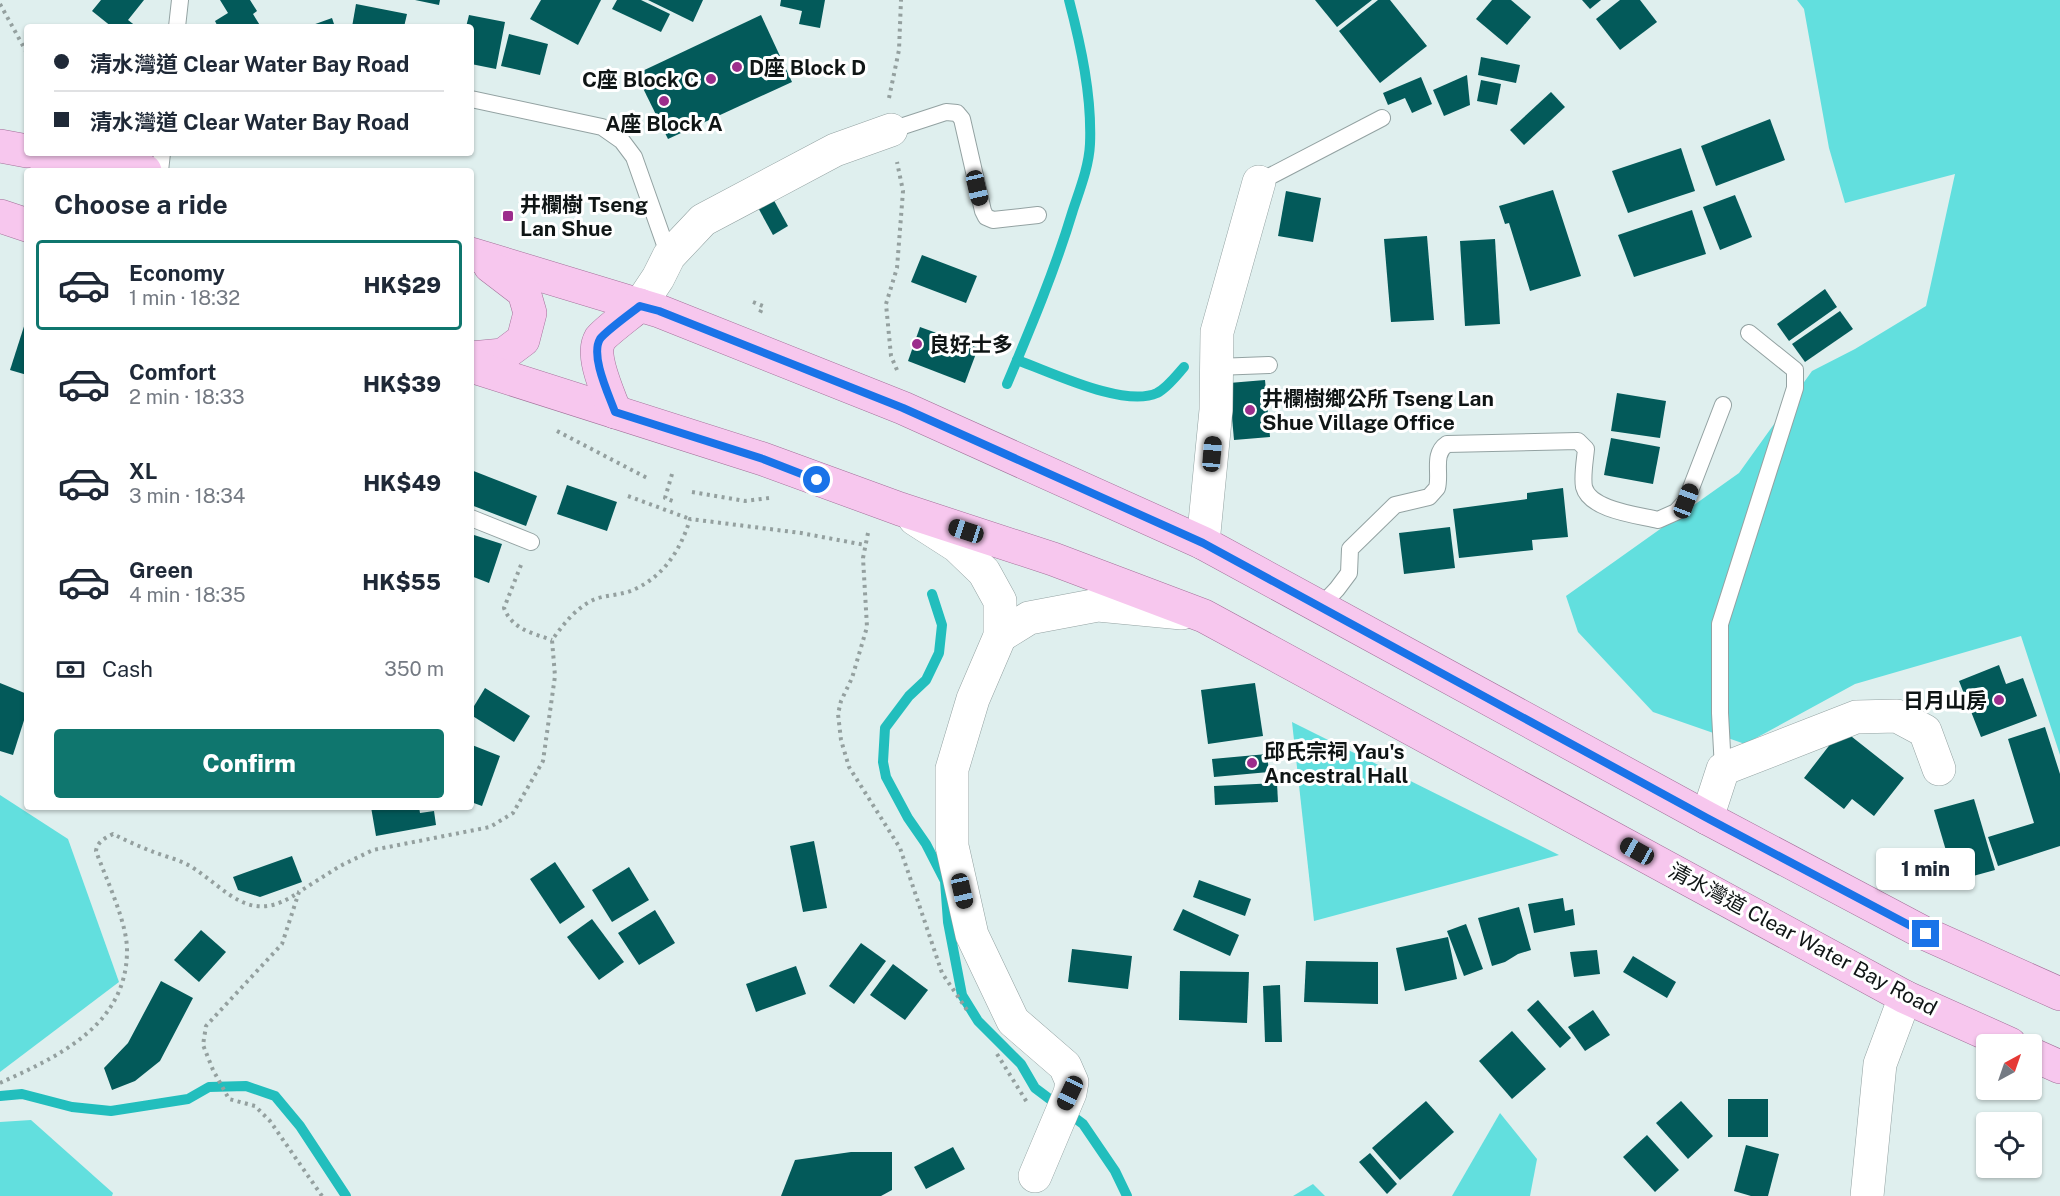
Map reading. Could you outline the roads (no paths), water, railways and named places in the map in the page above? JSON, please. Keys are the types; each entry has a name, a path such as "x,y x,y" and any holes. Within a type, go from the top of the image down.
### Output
{"main road":[{"path":"0,146 24,150"},
{"path":"56,156 127,168"},
{"path":"0,216 24,224"},
{"path":"474,255 659,311 903,408 1203,543 1707,818 1926,934 2060,994"},
{"path":"474,255 524,292 530,313 523,340 503,356 474,358"},
{"path":"615,412 601,374 597,353 600,339 640,306"},
{"name":"清水灣道 Clear Water Bay Road","path":"474,367 763,459 900,509 1053,559 1204,616 1905,997 1988,1034"},
{"path":"2042,1059 2060,1067"}],"street":[{"path":"640,306 669,256 703,220 835,150 891,130"},
{"path":"1203,543 1216,410 1216,332 1259,182"},
{"path":"900,509 957,546 984,572 1000,602 1000,636 973,699 952,769 952,846 972,935 1013,1021 1065,1066 1072,1082 1070,1093 1035,1176"},
{"path":"1000,636 1029,618 1098,605 1158,609 1204,616"},
{"path":"1707,818 1723,769 1856,717 1897,716 1925,731 1939,769"},
{"path":"1867,1196 1880,1064 1905,997"}],"lane":[{"path":"177,24 180,0"},
{"path":"474,100 602,127 621,141 634,157 669,256"},
{"path":"891,130 946,112 957,113 962,119 982,211 986,217 993,220 1038,215"},
{"path":"1259,182 1382,118"},
{"path":"1723,769 1720,713 1720,624 1796,388 1795,370 1749,333"},
{"path":"1216,367 1269,365"},
{"path":"1320,607 1349,573 1350,549 1395,505 1429,497 1437,488 1438,455 1447,444 1578,441 1586,449 1584,485 1588,496 1597,504 1658,520 1676,512 1686,501 1723,405"},
{"path":"474,520 531,542"}],"waterway":[{"path":"1007,384 1058,254 1088,161 1090,126 1087,89 1069,0"},
{"path":"1017,360 1087,387 1126,396 1157,393 1168,385 1184,367"},
{"path":"932,594 942,625 939,653 926,680 909,696 885,728 883,762 886,777 945,881 948,922 962,995 978,1021 1021,1064 1035,1088 1083,1124 1115,1171 1127,1196"},
{"path":"0,1096 22,1094 72,1107 111,1111 188,1099 209,1087 246,1086 275,1096 300,1126 346,1196"}],"place":[{"name":"D座 Block D","path":"737,67"},
{"name":"C座 Block C","path":"711,79"},
{"name":"A座 Block A","path":"664,101"},
{"name":"井欄樹 Tseng Lan Shue","path":"508,216"},
{"name":"良好士多","path":"917,344"},
{"name":"井欄樹鄉公所 Tseng Lan Shue Village Office","path":"1250,410"},
{"name":"日月山房","path":"1999,700"},
{"name":"邱氏宗祠 Yau's Ancestral Hall","path":"1252,763"}]}
